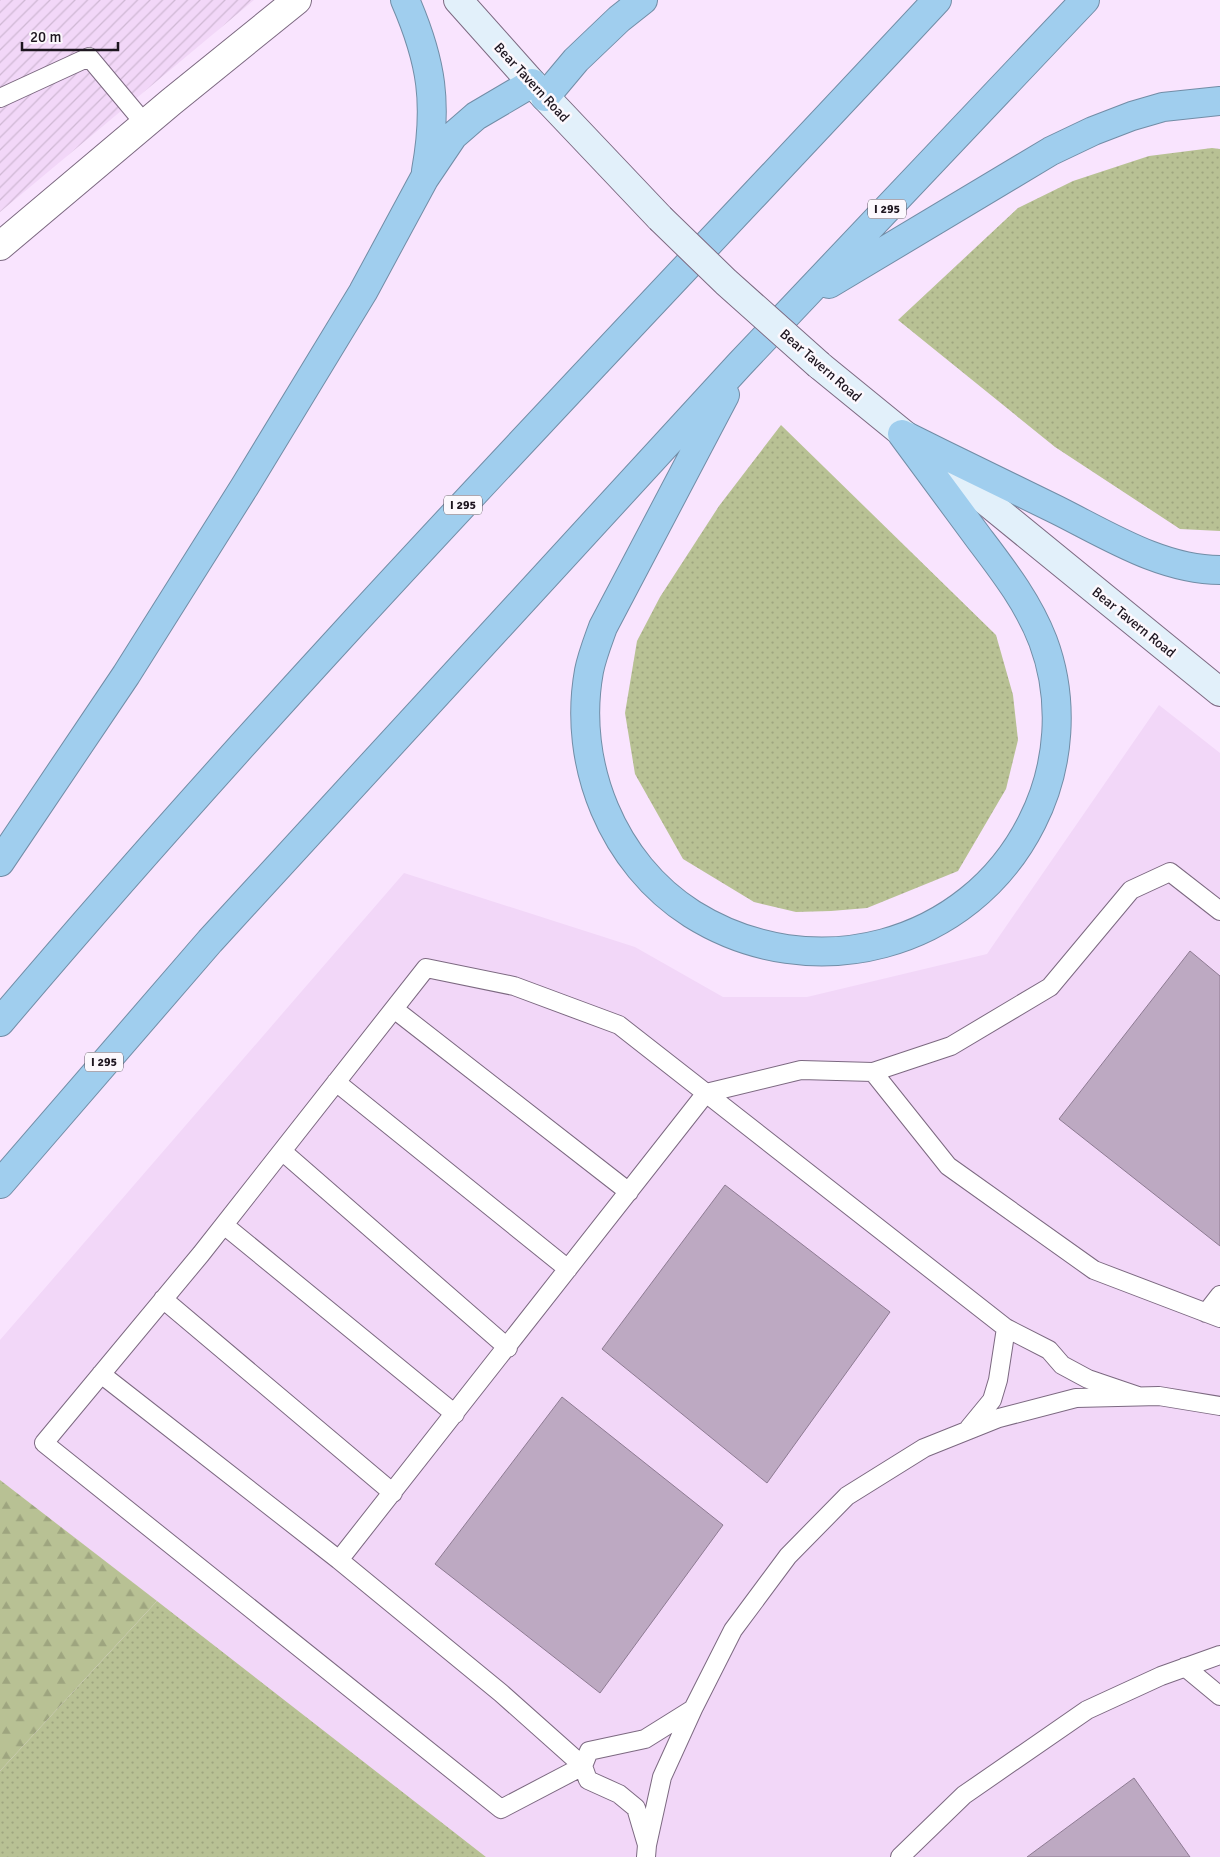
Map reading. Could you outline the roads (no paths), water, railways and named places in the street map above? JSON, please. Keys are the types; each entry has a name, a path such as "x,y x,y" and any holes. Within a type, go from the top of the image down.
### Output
{"highway":[{"path":"405,0 424,46 432,88 431,144 424,180"},
{"path":"0,862 126,676 245,486 363,292 424,180 453,136 476,116 539,90 644,0"},
{"name":"I 295","path":"0,1022 172,824 390,582 937,0"},
{"name":"I 295","path":"0,1184 216,934 740,364 1085,0"},
{"path":"799,301 1050,151 1093,131 1132,116 1163,107 1220,101"},
{"path":"740,364 603,627 594,650 589,673 586,717 590,761 595,784 612,828 627,854 658,888 674,902 734,936 794,950 836,951 875,946 912,935 930,927 963,907 1000,872 1026,834 1047,788 1056,744 1057,721 1053,682 1043,642 1021,596 902,434"},
{"path":"902,434 1112,538 1161,559 1189,566 1220,570"}],"street":[{"path":"0,246 297,0"},
{"name":"Bear Tavern Road","path":"458,0 539,90 660,218 726,282 819,365 902,434 1220,692"}],"lane":[{"path":"0,98 89,57 145,124"},
{"path":"339,1560 508,1348 706,1093 801,1070 874,1072 950,1046 1050,987 1131,890 1170,872 1220,911"},
{"path":"693,1709 645,1739 590,1752 583,1766 500,1809 44,1443 224,1225 426,968 514,986 619,1025 1006,1328 1049,1350 1062,1365 1088,1379 1138,1396"},
{"path":"394,1009 629,1192"},
{"path":"874,1072 948,1166 1094,1270 1213,1315 1220,1295"},
{"path":"336,1082 568,1269"},
{"path":"282,1151 508,1348"},
{"path":"224,1225 455,1414"},
{"path":"163,1299 393,1492"},
{"path":"967,1430 992,1400 998,1380 1006,1328"},
{"path":"101,1374 339,1560 501,1693 583,1766 588,1780 619,1794 636,1808 646,1851"},
{"path":"646,1851 662,1777 732,1630 794,1549 847,1496 924,1448 999,1418 1076,1398 1159,1396 1220,1406"},
{"path":"900,1857 964,1795 1087,1710 1161,1676 1220,1656"},
{"path":"1185,1668 1220,1696"}]}
